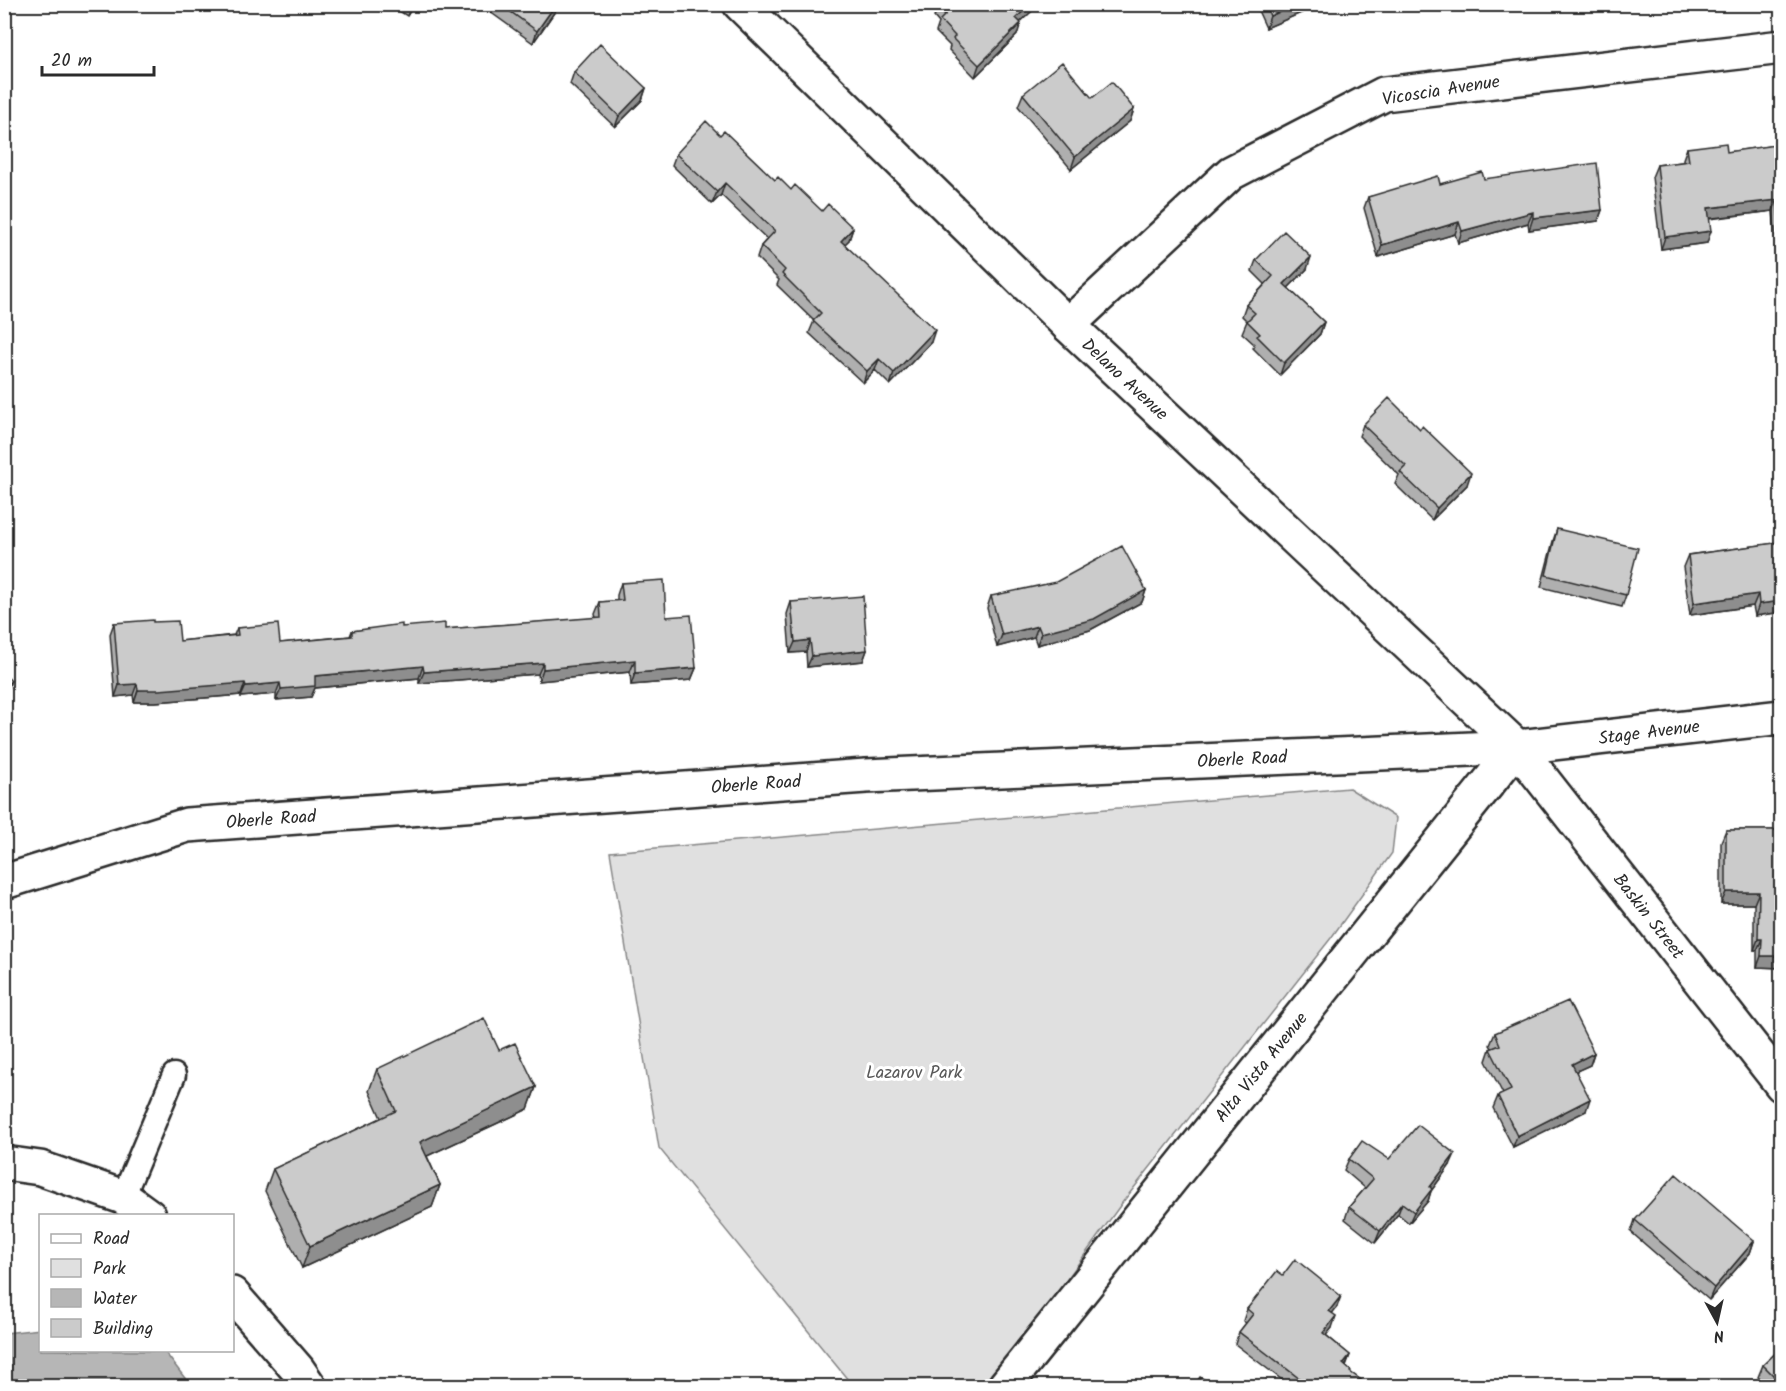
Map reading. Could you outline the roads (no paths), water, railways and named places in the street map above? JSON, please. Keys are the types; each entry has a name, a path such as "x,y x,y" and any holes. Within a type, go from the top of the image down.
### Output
{"street":[{"name":"Delano Avenue","path":"740,4 1068,325 1517,747"},
{"name":"Vicoscia Avenue","path":"1068,325 1231,173 1384,94 1782,47"},
{"name":"Stage Avenue","path":"1517,747 1782,717"},
{"name":"Oberle Road","path":"4,882 187,825 866,776 1517,747"},
{"name":"Baskin Street","path":"1517,747 1782,1085"},
{"name":"Alta Vista Avenue","path":"1005,1386 1517,747"},
{"path":"4,1163 40,1168 123,1197 148,1214"},
{"path":"234,1296 298,1370 309,1386"}],"lane":[{"path":"123,1197 174,1075"}],"water":[{"path":"39,1329 39,1352 165,1352 191,1386 5,1386 5,1333"}],"park label":[{"name":"Lazarov Park","path":"914,1072"}]}
